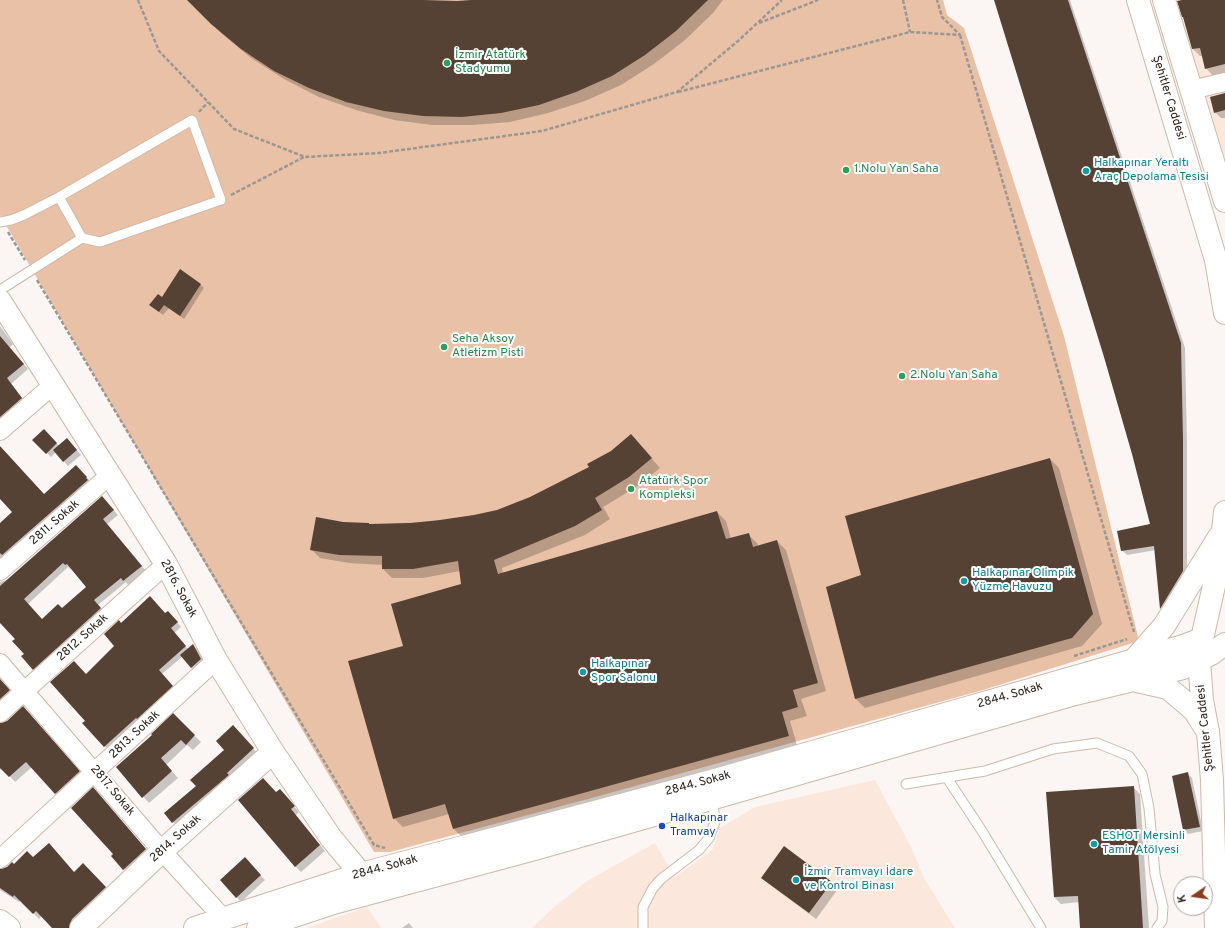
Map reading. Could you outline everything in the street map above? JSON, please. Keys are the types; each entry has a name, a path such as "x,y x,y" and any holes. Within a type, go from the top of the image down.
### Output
{"main road":[{"name":"Şehitler Caddesi","path":"1138,0 1216,260 1225,313"},
{"name":"Şehitler Caddesi","path":"1164,0 1225,201"},
{"name":"2816. Sokak","path":"0,301 166,564 216,660 273,752 331,838 361,874"},
{"name":"Şehitler Caddesi","path":"1216,928 1212,780 1208,732 1202,700 1201,650 1220,559 1224,525"},
{"path":"1133,670 1164,626 1224,525"},
{"name":"2844. Sokak","path":"195,928 361,874 710,790 1133,670 1184,646 1201,650 1225,644"},
{"name":"2844. Sokak","path":"1133,670 1168,688 1194,710 1208,732"},
{"name":"2814. Sokak","path":"81,928 162,851 273,752"},
{"name":"2844. Sokak","path":"258,928 330,904 542,846 710,790"},
{"path":"0,921 10,928"}],"street":[{"path":"1191,90 1225,82"},
{"path":"0,431 53,385"},
{"name":"2811. Sokak","path":"0,571 110,475"},
{"name":"2812. Sokak","path":"0,713 166,564"},
{"name":"2813. Sokak","path":"0,858 216,660"},
{"name":"2817. Sokak","path":"0,663 162,851 224,919"}],"lane":[{"path":"0,290 82,238 100,242 221,200 192,120 59,197 24,215 1,222"},
{"path":"59,197 82,238"},
{"path":"906,784 985,771 1053,749 1097,743 1129,756 1142,774 1148,808 1155,874 1163,907 1162,921 1157,928"},
{"path":"947,778 982,831 1041,928"},
{"path":"643,928 643,907 653,888 662,879 700,850 709,838 714,822 714,812 710,790"}],"path":[{"path":"138,0 159,51 234,129 305,157"},
{"path":"677,92 738,41 782,0"},
{"path":"756,24 818,0"},
{"path":"903,0 910,32"},
{"path":"937,0 942,17 960,35 1135,636"},
{"path":"221,200 305,157 379,153 542,131 677,92 910,32 960,35"},
{"path":"1,222 374,845 389,850"},
{"path":"1068,658 1127,639"}],"shaded area":[{"name":"Atatürk Spor Kompleksi","path":"0,0 943,0 947,15 964,28 1064,336 1139,641 983,690 599,796 390,852 374,852 0,215"},
{"path":"1159,0 1225,0 1225,201"},
{"path":"875,780 911,847 925,880 955,928 532,928 553,908 587,881 655,843 675,877 713,849 720,828 755,807"},
{"path":"367,907 381,928 307,928"}],"building":[{"name":"İzmir Atatürk Stadyumu","path":"187,0 708,0 676,31 645,55 612,76 576,92 539,105 501,113 462,117 423,116 384,111 346,102 309,88 274,71 241,49 211,24"},
{"name":"Halkapınar Yeraltı Araç Depolama Tesisi","path":"994,0 1068,0 1181,343 1183,571 1160,609 1154,546 1121,551 1117,531 1150,524 1132,454 1104,357"},
{"path":"1225,0 1225,64 1205,69 1200,48 1192,49 1177,1"},
{"path":"1225,93 1225,110 1214,113 1210,97"},
{"path":"180,269 201,284 180,316 164,305 159,312 149,305 158,294 162,297"},
{"path":"0,336 24,364 7,378 22,398 0,417"},
{"path":"44,429 57,443 46,454 32,440"},
{"name":"Halkapınar Spor Salonu","path":"631,434 652,458 629,477 595,498 602,510 575,526 494,560 498,574 717,511 726,539 749,533 753,547 777,540 818,683 793,690 798,707 782,712 789,736 453,829 445,804 393,819 348,661 403,646 391,604 461,584 458,561 413,569 382,569 382,556 339,555 310,550 316,517 343,522 369,524 411,523 474,515 497,510 530,497 589,467 587,464 611,451"},
{"path":"67,438 77,450 63,462 53,450"},
{"path":"0,446 44,494 76,465 88,480 2,555 0,553 0,523 12,512 0,499"},
{"name":"Halkapınar Olimpik Yüzme Havuzu","path":"1050,458 1093,614 1072,638 855,699 826,587 861,575 845,516"},
{"path":"102,496 114,510 103,519 142,566 123,581 121,578 94,600 101,608 33,670 21,656 24,654 12,641 15,639 0,623 0,586","holes":["63,563 65,565 67,564 86,587 62,608 58,604 42,619 24,599"]},
{"path":"150,596 165,613 168,611 178,622 171,628 186,646 159,670 173,686 104,747 82,723 85,721 50,682 74,661 86,674 114,646 104,634 119,620 121,623"},
{"path":"193,644 201,659 191,668 180,655"},
{"path":"0,679 10,690 0,699"},
{"path":"23,706 80,771 55,794 26,762 9,777 0,768 0,723 7,721"},
{"path":"173,713 195,735 186,745 181,740 161,758 172,771 142,798 116,767 152,735 151,734"},
{"path":"233,725 254,748 227,773 229,775 172,823 164,813 196,786 190,780 224,750 216,741"},
{"path":"1188,772 1200,827 1183,830 1172,776"},
{"path":"263,778 276,792 280,789 295,806 291,809 320,845 295,867 238,800"},
{"name":"ESHOT Mersinli Tamir Atölyesi","path":"1134,786 1143,928 1080,928 1078,896 1054,897 1046,792"},
{"path":"93,787 146,849 123,870 111,856 113,854 71,808"},
{"path":"49,843 74,872 83,863 106,887 72,919 69,928 52,928 36,911 33,914 14,895 13,897 0,888 0,869 7,867 12,862 14,864 27,851 33,857"},
{"name":"İzmir Tramvayı İdare ve Kontrol Binası","path":"784,846 832,882 809,913 761,878"},
{"path":"245,857 261,875 236,898 220,880"}],"place":[{"name":"İzmir Atatürk Stadyumu","path":"447,63"},
{"name":"1.Nolu Yan Saha","path":"846,170"},
{"name":"Halkapınar Yeraltı Araç Depolama Tesisi","path":"1086,171"},
{"name":"Seha Aksoy Atletizm Pisti","path":"444,347"},
{"name":"2.Nolu Yan Saha","path":"902,376"},
{"name":"Atatürk Spor Kompleksi","path":"631,489"},
{"name":"Halkapınar Olimpik Yüzme Havuzu","path":"964,581"},
{"name":"Halkapınar Spor Salonu","path":"583,672"},
{"name":"Halkapınar Tramvay","path":"662,826"},
{"name":"ESHOT Mersinli Tamir Atölyesi","path":"1094,844"},
{"name":"İzmir Tramvayı İdare ve Kontrol Binası","path":"796,880"}]}
